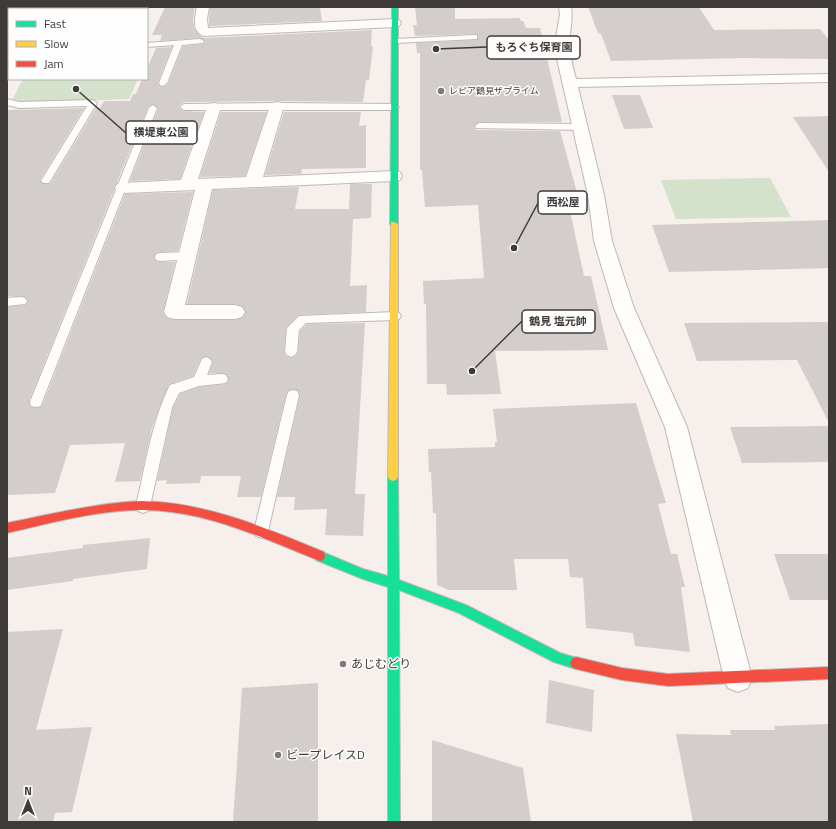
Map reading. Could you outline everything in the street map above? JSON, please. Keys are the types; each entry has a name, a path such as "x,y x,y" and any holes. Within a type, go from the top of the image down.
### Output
{"street":[{"path":"203,7 202,28 205,32 395,23"},
{"path":"394,822 393,583 395,7"},
{"path":"565,7 566,14 563,38 564,59 596,194 603,241 624,308 676,427 738,678"},
{"path":"570,83 829,78"},
{"path":"253,182 277,106"},
{"path":"214,107 196,185 188,256 174,312 235,312"},
{"path":"123,188 394,176"},
{"path":"7,528 93,510 143,506 161,506 205,513 261,531 363,574 393,583 462,609 558,658 622,674 668,680 829,674"}],"lane":[{"path":"395,42 474,37"},
{"path":"148,45 200,41"},
{"path":"163,83 180,42"},
{"path":"7,102 19,105 93,103 46,181"},
{"path":"184,107 395,107"},
{"path":"36,402 123,188 153,108"},
{"path":"479,126 580,127"},
{"path":"160,257 188,256"},
{"path":"7,302 21,301"},
{"path":"291,352 293,328 303,319 394,316"},
{"path":"200,381 206,362"},
{"path":"143,506 166,408 174,389 200,381 222,379"},
{"path":"261,531 293,395"}],"green space":[{"path":"22,80 138,80 129,99 24,103 12,100"},
{"path":"770,178 791,217 676,219 661,180"}],"building":[{"path":"165,7 195,7 193,20 194,28 205,38 372,30 371,46 373,46 369,80 366,80 363,102 184,102 178,107 183,111 204,112 180,179 130,181 158,109 153,104 148,107 114,187 29,401 30,406 36,408 42,406 125,194 193,192 178,251 156,253 154,257 155,260 160,262 175,262 163,313 167,318 174,320 235,320 242,318 246,313 242,306 235,304 187,304 213,190 299,187 295,209 349,209 350,184 372,184 371,218 353,219 350,286 367,285 366,312 298,315 286,328 284,352 286,356 290,358 296,356 298,352 300,331 307,324 365,323 355,494 365,494 363,536 325,535 327,509 294,510 295,497 277,497 300,395 297,390 289,390 286,395 261,497 237,497 241,476 201,476 200,483 166,484 167,480 157,481 173,408 180,394 199,387 226,384 229,380 226,374 209,373 213,361 207,356 201,358 193,376 169,384 152,428 140,481 115,482 125,443 70,445 55,493 7,495 7,307 25,305 28,302 25,297 7,296 7,110 84,108 40,180 43,184 50,184 96,108 100,108 104,101 130,101 133,94 136,94 142,80 148,80 148,67 156,48 172,47 158,82 159,86 163,87 168,84 183,46 204,44 205,41 200,38 160,41 162,35 152,35"},
{"path":"210,7 320,7 322,21 209,26"},
{"path":"415,7 455,7 455,19 519,18 523,21 526,28 540,28 562,122 479,122 474,127 476,130 560,131 578,196 567,197 584,276 591,276 608,350 495,351 501,394 447,395 446,384 427,384 426,304 424,304 423,281 484,278 478,205 425,207 422,170 420,170 420,53 417,53 416,43 477,40 478,35 415,36 413,25 417,25"},
{"path":"588,7 699,7 714,30 820,29 829,40 829,59 743,58 611,61 601,34 598,33"},
{"path":"612,95 640,95 653,128 624,129"},
{"path":"221,112 267,112 245,176 200,177"},
{"path":"284,112 361,112 359,126 366,125 366,168 302,169 301,174 265,175"},
{"path":"829,116 829,172 793,117"},
{"path":"829,220 829,268 669,272 652,225"},
{"path":"829,322 829,423 797,360 697,361 684,323"},
{"path":"636,403 666,503 658,504 671,554 677,554 685,587 681,587 690,652 635,646 633,633 586,628 583,578 570,577 568,559 514,559 517,590 448,590 437,585 436,513 433,513 428,449 495,447 495,442 497,442 493,409"},
{"path":"829,426 829,462 742,463 730,427"},
{"path":"150,538 147,569 7,590 7,558 83,548 83,545"},
{"path":"774,554 829,554 829,600 790,600"},
{"path":"63,629 36,730 92,727 72,812 55,813 53,822 7,822 7,632"},
{"path":"549,680 594,690 592,732 546,723"},
{"name":"ビープレイスD","path":"318,683 318,822 233,822 242,688"},
{"path":"829,724 829,822 693,822 676,734 731,735 730,730 775,730 774,726"},
{"path":"432,740 523,768 531,822 432,822"}],"traffic: fast":[{"path":"394,224 395,7"},
{"path":"393,477 394,822"},
{"path":"320,556 363,574 393,583 462,609 558,658 576,663"}],"traffic: slow":[{"path":"393,477 394,224"}],"traffic: jam":[{"path":"7,528 83,512 122,506 161,506 182,508 222,518 262,532 320,556"},
{"path":"576,663 622,674 668,680 829,673"}],"place":[{"name":"もろぐち保育園","path":"436,49"},
{"name":"横堤東公園","path":"76,89"},
{"name":"レピア鶴見ザプライム","path":"441,91"},
{"name":"西松屋","path":"514,248"},
{"name":"鶴見 塩元帥","path":"472,371"},
{"name":"あじむどり","path":"343,664"},
{"name":"ビープレイスD","path":"278,755"}]}
